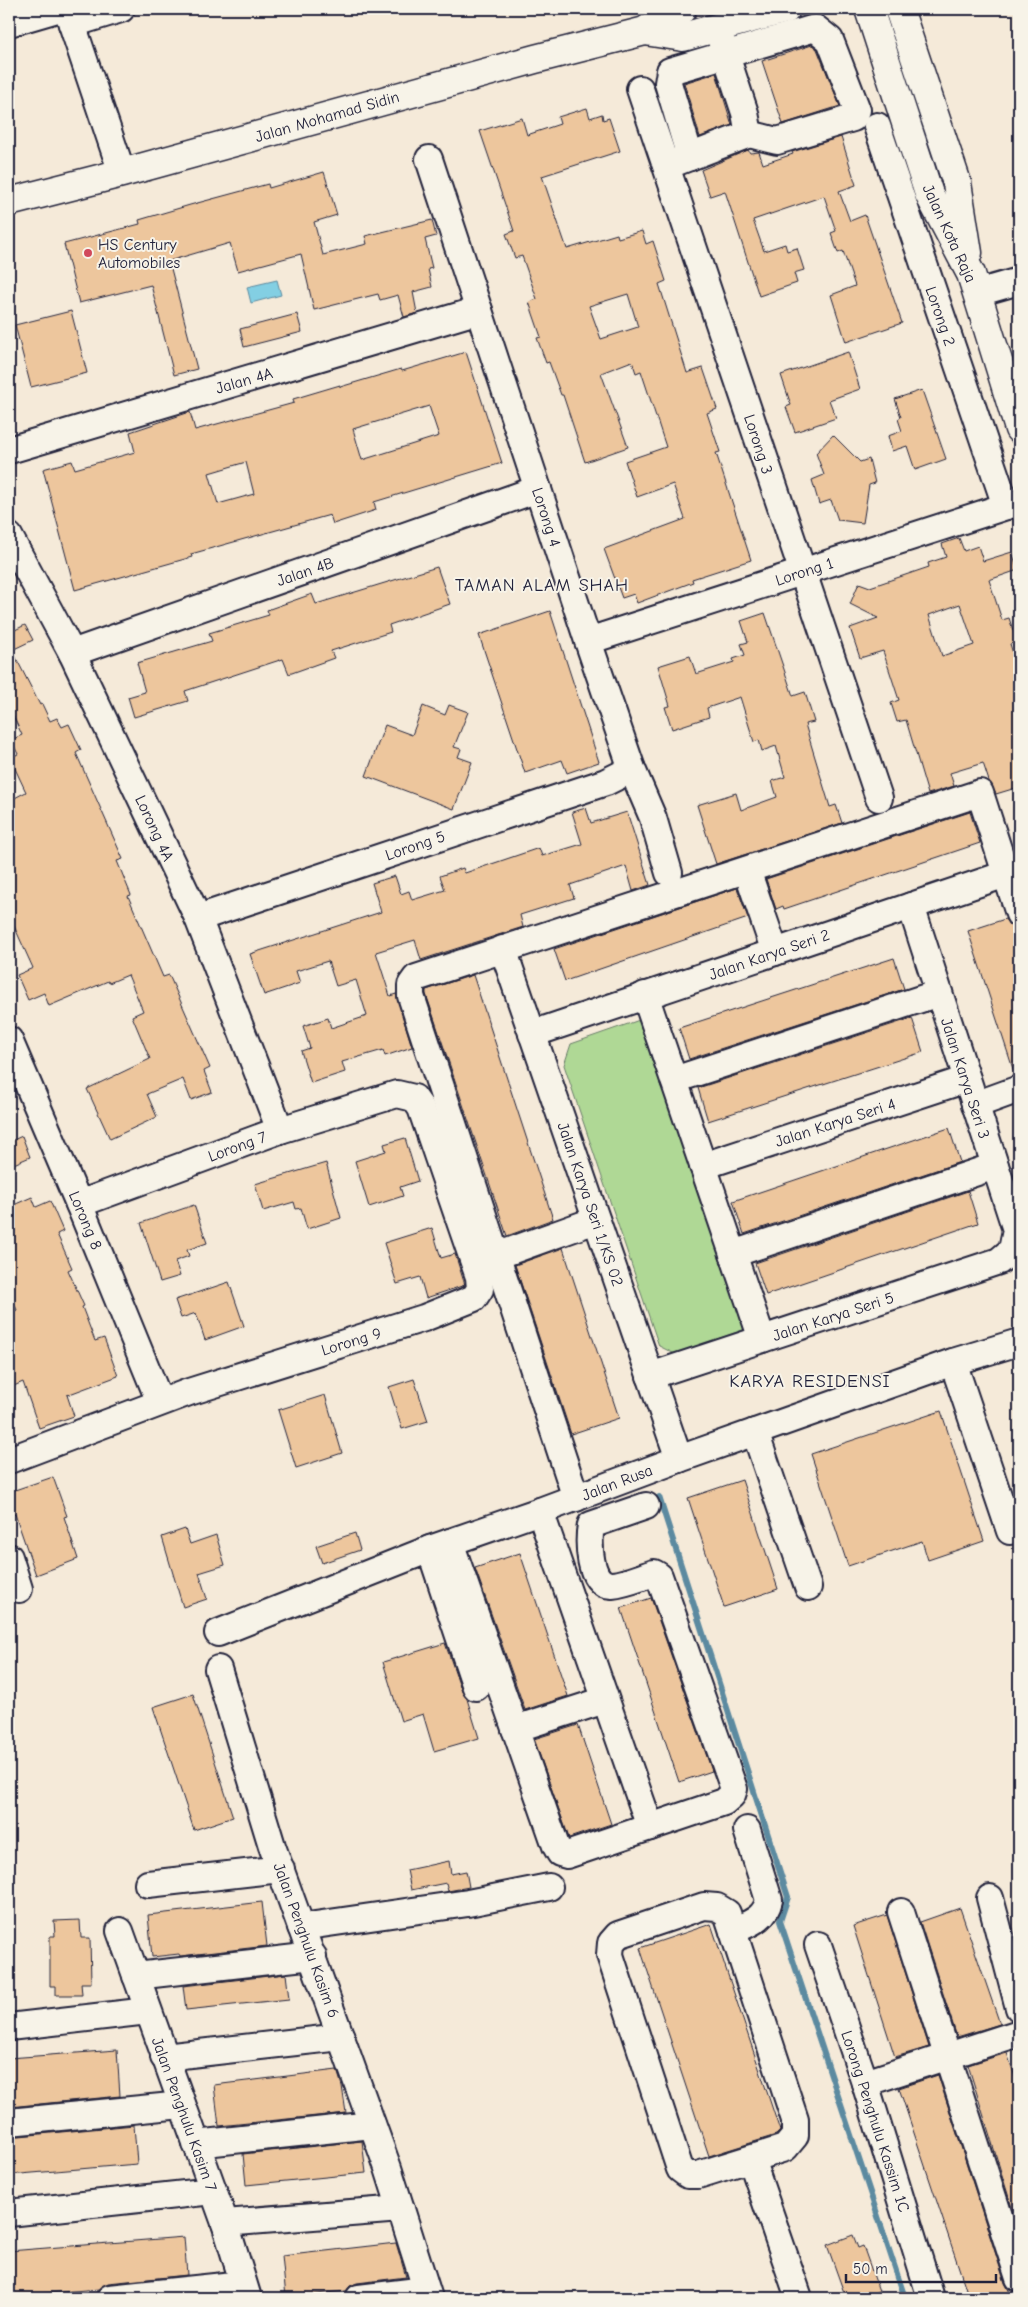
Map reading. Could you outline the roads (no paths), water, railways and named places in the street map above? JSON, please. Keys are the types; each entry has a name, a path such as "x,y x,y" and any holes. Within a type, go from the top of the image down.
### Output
{"main road":[{"name":"Jalan Mohamad Sidin","path":"9,202 122,173 403,94 645,31 675,11 682,9"},
{"name":"Jalan Mohamad Sidin","path":"645,31 683,37 786,9"},
{"name":"Jalan Kota Raja","path":"869,9 929,194 974,283 1019,429"},
{"path":"899,9 957,183 974,283"}],"street":[{"path":"14,17 121,9"},
{"path":"65,14 122,173"},
{"path":"717,28 745,113 749,134"},
{"path":"666,166 690,157 749,134 777,142 853,118 857,110 830,40 815,28 670,71 668,83 690,157"},
{"name":"Lorong 3","path":"640,89 879,798"},
{"name":"Lorong 2","path":"877,126 1012,504"},
{"name":"Lorong 4","path":"429,159 588,640 632,769 652,818 668,873"},
{"path":"974,283 1019,281"},
{"name":"Jalan 4A","path":"9,450 479,310"},
{"name":"Jalan 4B","path":"72,653 538,489"},
{"name":"Lorong 1","path":"588,640 1012,504"},
{"name":"Lorong 4A","path":"9,536 72,653 198,918 280,1130"},
{"name":"Lorong 5","path":"198,918 606,782 632,769"},
{"path":"606,1519 586,1494 496,1256 411,996 410,986 416,978 980,793 1019,914"},
{"path":"747,870 775,952"},
{"name":"Jalan Karya Seri 2","path":"532,1034 1006,874"},
{"name":"Jalan Karya Seri 3","path":"911,906 1016,1230 1012,1250"},
{"name":"Jalan Karya Seri 1/KS 02","path":"503,949 679,1459"},
{"path":"674,1080 939,992"},
{"path":"645,996 762,1339"},
{"name":"Lorong 8","path":"9,1040 160,1402"},
{"name":"Jalan Karya Seri 4","path":"703,1166 967,1079"},
{"path":"975,1105 1019,1090"},
{"name":"Lorong 7","path":"79,1204 280,1130 396,1094"},
{"name":"Lorong 9","path":"9,1460 160,1402 424,1318 474,1298 480,1289 479,1278 421,1108 414,1098 396,1094"},
{"path":"733,1254 995,1166"},
{"path":"496,1256 596,1220"},
{"name":"Jalan Karya Seri 5","path":"650,1376 999,1261 1012,1250"},
{"name":"Jalan Rusa","path":"218,1633 440,1546 540,1512 679,1459 953,1362 1019,1342"},
{"path":"953,1362 1010,1531"},
{"path":"755,1432 808,1587"},
{"path":"440,1546 515,1729 556,1846 560,1853 568,1854 724,1802 732,1795 734,1789 660,1576 654,1573 612,1585 602,1583 595,1575 588,1539 591,1525 646,1506"},
{"path":"540,1512 650,1827"},
{"path":"440,1546 476,1687"},
{"path":"9,1557 19,1589"},
{"name":"Jalan Penghulu Kasim 6","path":"218,1669 281,1869 342,2037 401,2209 427,2294"},
{"path":"515,1729 605,1700"},
{"path":"733,1931 757,1920 766,1910 769,1900 747,1830"},
{"path":"148,1884 281,1869"},
{"path":"301,1927 468,1903 549,1888"},
{"path":"990,1898 1019,2008"},
{"path":"704,1906 717,1907 727,1913 795,2120 795,2136 785,2148 751,2159 698,2175 688,2175 680,2169 610,1954 611,1943 618,1935 704,1906"},
{"path":"901,1912 1019,2278"},
{"name":"Jalan Penghulu Kasim 7","path":"120,1931 225,2224 246,2291"},
{"name":"Lorong Penghulu Kassim 1C","path":"818,1944 865,2083 931,2298"},
{"path":"136,1976 313,1956"},
{"path":"9,2027 148,2011"},
{"path":"865,2083 1019,2033"},
{"path":"164,2057 342,2037"},
{"path":"9,2122 182,2105"},
{"path":"196,2144 372,2125"},
{"path":"751,2159 799,2298"},
{"path":"9,2213 213,2191"},
{"path":"225,2224 401,2209"},
{"path":"110,2298 246,2291"},
{"path":"359,2298 427,2294"}],"water":[{"path":"277,280 281,295 251,303 247,287"}],"waterway":[{"path":"659,1497 788,1897 780,1921 905,2298"}],"place":[{"name":"HS Century Automobiles","path":"88,253"}],"district":[{"name":"TAMAN ALAM SHAH","path":"542,585"},
{"name":"KARYA RESIDENSI","path":"810,1381"}]}
